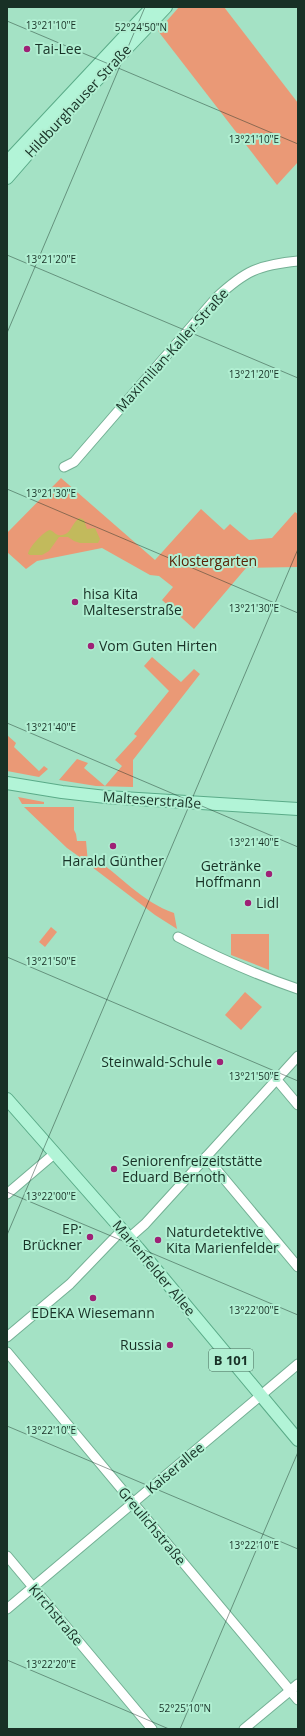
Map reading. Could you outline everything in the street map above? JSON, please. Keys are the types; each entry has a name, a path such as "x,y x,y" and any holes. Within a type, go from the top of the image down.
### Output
{"main road":[{"name":"Hildburghauser Straße","path":"7,162 152,7"},
{"name":"Hildburghauser Straße","path":"7,178 45,135 166,7"},
{"name":"Malteserstraße","path":"7,783 62,792 106,797 298,809"},
{"name":"Marienfelder Allee","path":"7,1099 126,1234 298,1440"}],"street":[{"name":"Maximilian-Kaller-Straße","path":"64,467 74,462 216,298 233,283 257,268 298,261"},
{"path":"178,936 230,962 277,982 298,989"},
{"path":"7,1337 126,1234 140,1230 298,1056"},
{"path":"277,1080 298,1105"},
{"path":"7,1194 54,1154"},
{"path":"206,1157 298,1268"},
{"name":"Greulichstraße","path":"7,1352 298,1700"},
{"name":"Kaiserallee","path":"7,1609 298,1364"},
{"name":"Kirchstraße","path":"7,1556 152,1729"},
{"path":"244,1729 298,1684"}],"green space":[{"path":"179,7 224,7 298,103 298,162 277,185 158,31"},
{"name":"Klostergarten","path":"61,478 155,560 201,509 224,530 230,524 249,540 272,538 295,512 298,514 298,567 246,568 194,629 162,600 173,587 159,576 150,575 102,548 37,561 26,569 7,552 7,533"},
{"path":"152,657 181,682 194,669 200,674 133,760 133,787 96,786 59,780 77,759 88,763 84,768 105,786 122,766 115,760 137,736 134,734 169,691 144,666"},
{"path":"7,735 16,743 14,747 39,771 44,766 48,769 39,777 7,771"},
{"path":"18,797 44,802 44,804 22,804"},
{"path":"24,807 74,807 74,830 77,841 86,841 88,863 67,848"},
{"path":"93,857 141,895 162,908 174,913 177,929 155,915 92,867"},
{"path":"51,927 57,932 45,947 39,942"},
{"path":"231,934 269,934 269,970 231,955"},
{"path":"245,992 262,1007 241,1030 225,1015"}],"shaded area":[{"path":"80,518 84,520 87,529 95,528 100,539 98,543 80,543 68,537 59,537 49,551 42,555 28,554 34,544 44,533 50,530 58,535 66,534"}],"place":[{"name":"Tai-Lee","path":"27,49"},
{"name":"hisa Kita Malteserstraße","path":"75,602"},
{"name":"Vom Guten Hirten","path":"91,646"},
{"name":"Harald Günther","path":"113,846"},
{"name":"Getränke Hoffmann","path":"269,874"},
{"name":"Lidl","path":"248,903"},
{"name":"Steinwald-Schule","path":"220,1062"},
{"name":"Seniorenfreizeitstätte Eduard Bernoth","path":"114,1169"},
{"name":"EP: Brückner","path":"90,1237"},
{"name":"Naturdetektive Kita Marienfelder","path":"158,1240"},
{"name":"EDEKA Wiesemann","path":"93,1298"},
{"name":"Russia","path":"170,1345"}]}
